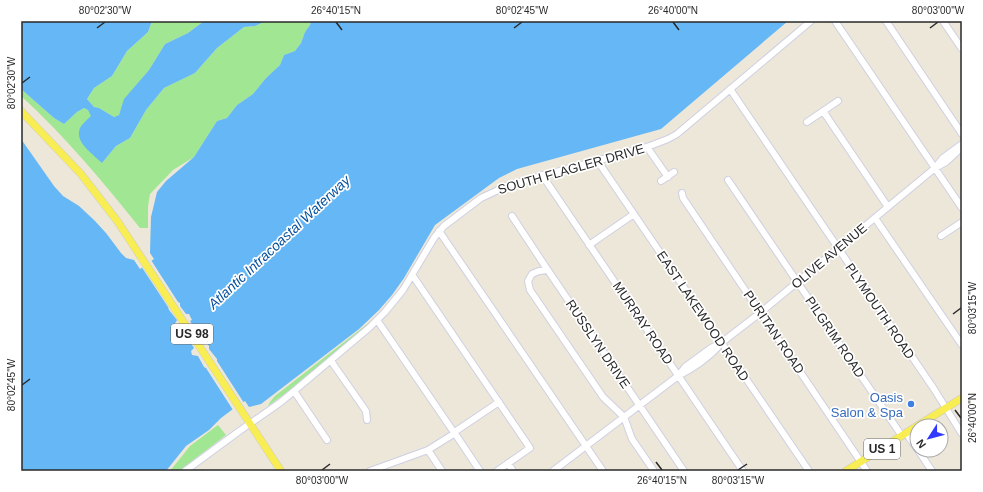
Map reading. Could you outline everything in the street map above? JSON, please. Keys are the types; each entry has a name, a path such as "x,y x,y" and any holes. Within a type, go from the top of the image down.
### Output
{"main road":[{"name":"US 98","path":"21,111 96,192 122,227 281,471"},
{"name":"US 1","path":"930,418 962,398"},
{"name":"US 1","path":"846,471 909,431"}],"street":[{"name":"SOUTH FLAGLER DRIVE","path":"184,471 277,405 331,361 377,320 413,276 439,231 451,220 488,194 508,185 647,147 668,139 677,134 811,21"},
{"path":"835,21 962,208"},
{"path":"886,21 962,134"},
{"path":"943,21 962,49"},
{"name":"PLYMOUTH ROAD","path":"730,89 946,408 962,434"},
{"path":"807,122 838,101"},
{"path":"823,111 888,207"},
{"name":"OLIVE AVENUE","path":"553,471 678,376 686,367 711,348 722,343 760,313 935,168 946,162 962,146"},
{"path":"647,147 668,176"},
{"name":"EAST LAKEWOOD ROAD","path":"597,160 809,471"},
{"path":"661,181 674,172"},
{"name":"MURRAY ROAD","path":"542,175 744,471"},
{"name":"PILGRIM ROAD","path":"728,180 909,440"},
{"name":"PURITAN ROAD","path":"682,193 683,198 867,471"},
{"path":"589,245 634,214"},
{"name":"RUSSLYN DRIVE","path":"512,216 684,471"},
{"path":"875,218 962,345"},
{"path":"941,236 962,222"},
{"path":"439,231 603,471"},
{"path":"548,270 532,274 528,281 529,287 603,396 624,417 633,441 654,471"},
{"path":"413,276 530,448 497,471"},
{"path":"377,320 480,471"},
{"path":"331,361 366,411 367,420"},
{"path":"294,391 327,440"},
{"path":"370,471 428,450 499,402"},
{"path":"428,450 442,471"},
{"name":"PILGRIM ROAD","path":"923,458 932,471"},
{"path":"508,463 513,471"},
{"path":"387,465 391,471"}],"green space":[{"path":"152,21 204,21 188,33 165,44 149,70 125,99 119,115 114,117 99,108 94,107 87,99 94,88 112,76 127,51 148,32"},
{"path":"266,21 311,21 301,43 295,51 284,55 280,65 266,78 253,94 237,105 227,118 217,121 194,157 173,170 150,194 148,206 148,228 140,228 68,143 21,96 21,89 54,118 64,124 77,112 84,108 88,110 91,114 102,163 116,146 130,138 146,110 164,88 195,73 217,48 244,27 255,26"},
{"path":"371,321 372,322 294,387 268,406 275,396"},
{"path":"218,425 226,435 179,471 170,471 190,446"}],"water":[{"path":"21,21 152,21 148,32 127,51 112,76 94,88 87,99 94,107 99,108 114,117 119,115 124,99 149,70 165,44 188,33 204,21 266,21 255,26 244,27 217,48 195,73 164,88 146,110 130,138 116,146 102,163 85,147 80,138 80,128 91,116 88,110 84,108 77,112 64,124 54,118 21,89"},
{"name":"Atlantic Intracoastal Waterway","path":"311,21 788,21 661,129 517,169 499,178 435,225 404,278 392,295 359,329 261,404 249,407 245,401 233,409 209,430 186,446 166,471 21,471 21,139 54,186 63,196 79,206 94,220 121,253 126,258 134,260 140,269 154,259 150,253 151,217 157,192 166,181 194,157 217,121 227,118 237,105 253,94 266,78 280,65 284,55 295,51 301,43"}],"pier":[{"path":"151,260 180,303 180,306 186,314 189,314 192,320 190,321 204,342 206,341 209,349 217,359 244,403 233,410 198,356 192,355 191,351 194,348 181,327 176,329 174,328 173,325 177,320 141,266"}],"place":[{"name":"Oasis Salon & Spa","path":"911,404"}]}
